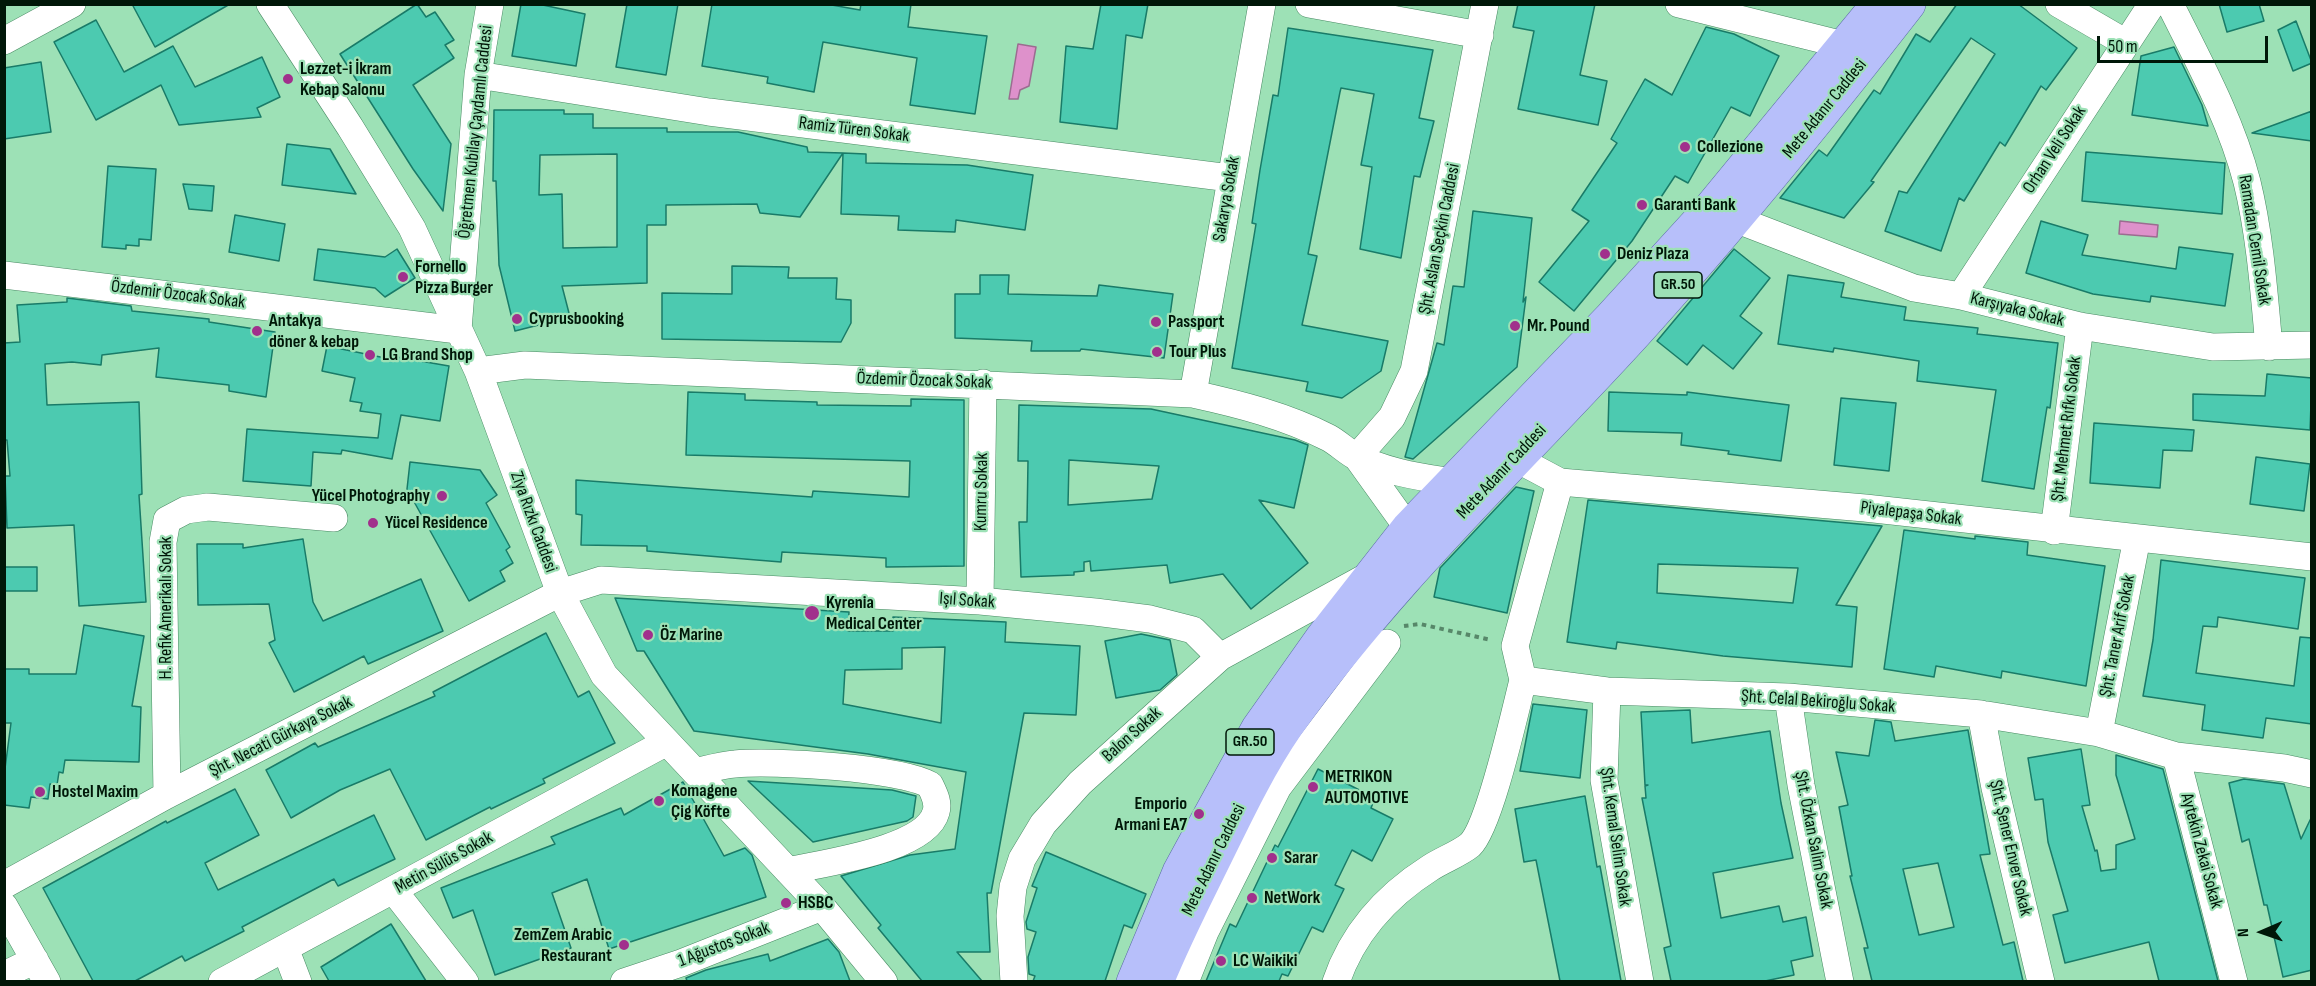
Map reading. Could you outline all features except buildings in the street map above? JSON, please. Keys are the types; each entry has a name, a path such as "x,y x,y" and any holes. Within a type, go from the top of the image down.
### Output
{"main road":[{"name":"Mete Adanır Caddesi","path":"1157,981 1171,947 1268,780 1286,728 1348,645 1419,539 1452,482 1611,317 1706,213 1878,4"},
{"name":"Mete Adanır Caddesi","path":"1134,981 1179,872 1258,728 1321,639 1372,574 1419,539 1515,458 1633,336 1735,219 1909,4"}],"street":[{"path":"4,40 72,4"},
{"name":"Ziya Rızkı Caddesi","path":"270,4 350,127 411,228 478,371 560,593 604,675 665,743 822,907 884,981"},
{"name":"Öğretmen Kubilay Çaydamlı Caddesi","path":"458,330 478,75 490,4"},
{"name":"Sakarya Sokak","path":"1193,394 1262,4"},
{"path":"1309,4 1480,35"},
{"name":"Şht. Aslan Seçkin Caddesi","path":"1357,457 1392,417 1414,371 1485,4"},
{"path":"1679,4 1844,45"},
{"path":"2059,4 2126,44"},
{"name":"Orhan Veli Sokak","path":"1961,296 2152,4"},
{"name":"Ramadan Cemil Sokak","path":"2170,4 2216,97 2247,182 2261,269 2269,347"},
{"name":"Ramiz Türen Sokak","path":"478,75 709,112 1230,178"},
{"name":"Karşıyaka Sokak","path":"1735,219 1914,288 1961,296 2080,326 2213,347 2312,345"},
{"name":"Özdemir Özocak Sokak","path":"4,275 458,330"},
{"name":"Şht. Mehmet Rıfkı Sokak","path":"2054,531 2080,326"},
{"name":"Özdemir Özocak Sokak","path":"478,371 525,365 983,383 1193,394 1241,404 1291,422 1330,438 1357,457 1410,476 1452,482"},
{"name":"Kumru Sokak","path":"980,601 983,383"},
{"name":"Özdemir Özocak Sokak","path":"1357,457 1419,539"},
{"name":"Piyalepaşa Sokak","path":"1515,458 1560,482 1865,508 2054,531 2312,557"},
{"path":"1336,981 1343,960 1375,911 1429,869 1471,844 1484,818 1523,680 1515,646 1560,482"},
{"name":"H. Refik Amerikalı Sokak","path":"167,795 163,542 167,520 186,510 208,507 334,518"},
{"name":"Şht. Taner Arif Sokak","path":"2099,733 2137,538"},
{"name":"Balon Sokak","path":"1014,981 1010,916 1013,886 1022,859 1043,824 1080,783 1220,657 1372,574"},
{"name":"Işıl Sokak","path":"560,593 601,580 980,601 1150,619 1193,630 1220,657"},
{"name":"Şht. Necati Gürkaya Sokak","path":"4,885 167,795 560,593"},
{"path":"1185,981 1268,780 1387,643"},
{"name":"Şht. Celal Bekiroğlu Sokak","path":"1523,680 1607,691 1788,698 1981,714 2099,733 2176,756 2284,768 2312,774"},
{"name":"Şht. Kemal Selim Sokak","path":"1607,691 1604,780 1640,981"},
{"name":"Şht. Özkan Salim Sokak","path":"1788,698 1801,785 1840,981"},
{"name":"Şht. Şener Enver Sokak","path":"1981,714 1995,788 2041,981"},
{"name":"Metin Sülüs Sokak","path":"222,981 394,891 665,743"},
{"name":"Aytekin Zekai Sokak","path":"2176,756 2234,981"},
{"path":"695,772 734,764 785,763 908,777 930,785 937,802 936,813 929,825 915,836 883,849 788,871"},
{"path":"394,891 465,981"},
{"path":"4,906 41,971 4,975"},
{"name":"1 Ağustos Sokak","path":"624,981 683,972 822,907"},
{"path":"285,948 298,981"}],"path":[{"path":"1387,643 1397,628 1420,624 1515,646"}],"shaded area":[{"path":"1018,44 1036,47 1029,86 1020,90 1018,99 1009,99"},
{"path":"2120,221 2158,225 2157,237 2119,234"}],"place":[{"name":"Lezzet-i̇ İkram Kebap Salonu","path":"288,79"},
{"name":"Collezione","path":"1685,147"},
{"name":"Garanti Bank","path":"1642,205"},
{"name":"Deniz Plaza","path":"1605,254"},
{"name":"Fornello Pizza Burger","path":"403,277"},
{"name":"Cyprusbooking","path":"517,319"},
{"name":"Passport","path":"1156,322"},
{"name":"Mr. Pound","path":"1515,326"},
{"name":"Antakya döner & kebap","path":"257,331"},
{"name":"Tour Plus","path":"1157,352"},
{"name":"LG Brand Shop","path":"370,355"},
{"name":"Yücel Photography","path":"442,496"},
{"name":"Yücel Residence","path":"373,523"},
{"name":"Kyrenia Medical Center","path":"812,613"},
{"name":"Öz Marine","path":"648,635"},
{"name":"METRIKON AUTOMOTIVE","path":"1313,787"},
{"name":"Hostel Maxim","path":"40,792"},
{"name":"Komagene Çig Köfte","path":"659,801"},
{"name":"Emporio Armani EA7","path":"1199,814"},
{"name":"Sarar","path":"1272,858"},
{"name":"NetWork","path":"1252,898"},
{"name":"HSBC","path":"786,903"},
{"name":"ZemZem Arabic Restaurant","path":"624,945"},
{"name":"LC Waikiki","path":"1221,961"}]}
